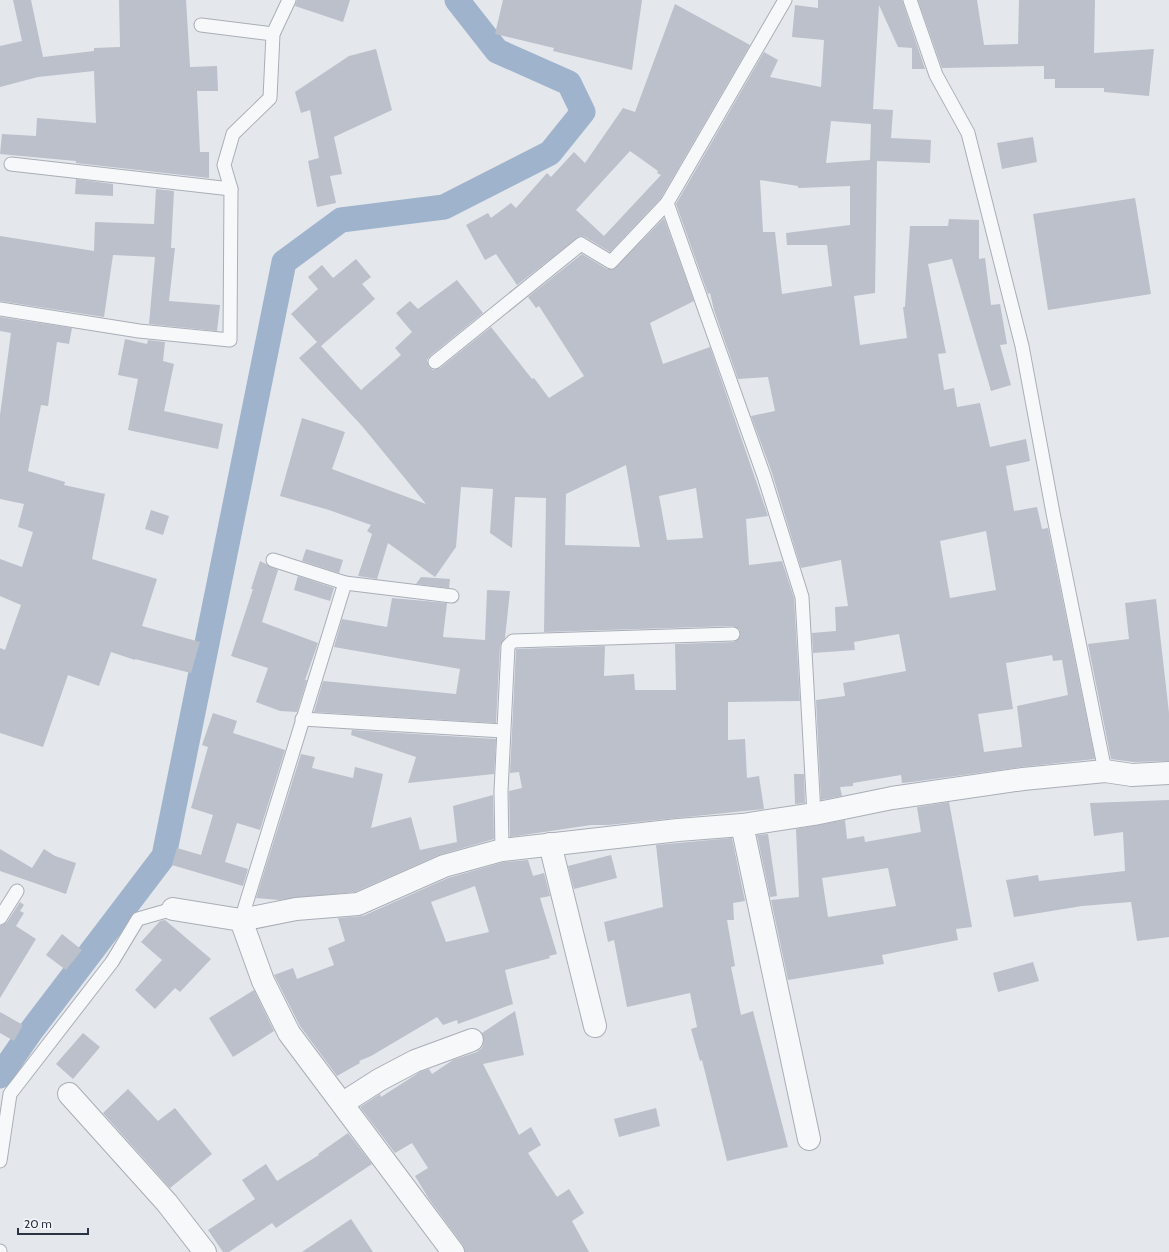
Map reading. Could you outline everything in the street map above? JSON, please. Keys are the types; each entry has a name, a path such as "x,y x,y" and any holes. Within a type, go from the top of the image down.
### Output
{"street":[{"path":"173,909 241,920 296,909 358,904 444,866 502,850 678,830 742,825 814,814 892,798 1023,779 1106,771 1132,775 1169,773"},
{"path":"742,825 809,1139"},
{"path":"550,844 595,1026"},
{"path":"241,920 263,981 289,1033 343,1103 453,1252"},
{"path":"343,1103 379,1080 415,1061 472,1040"},
{"path":"69,1094 162,1198 206,1252"}],"lane":[{"path":"0,309 139,331 230,340 231,188 224,165 234,134 270,98 273,34 289,0"},
{"path":"435,362 581,244 611,262 666,203 785,0"},
{"path":"910,0 936,75 968,133 997,246 1022,346 1055,521 1106,771"},
{"path":"201,25 273,34"},
{"path":"11,164 231,188"},
{"path":"666,203 764,476 802,597 814,814"},
{"path":"273,560 345,583 452,596"},
{"path":"241,920 345,583"},
{"path":"502,850 500,791 508,646 513,642 733,634"},
{"path":"302,719 503,731"},
{"path":"0,918 17,891"},
{"path":"0,1161 10,1094 112,962 138,919 173,909"}],"building":[{"path":"13,0 31,0 43,57 94,51 94,48 120,47 119,0 186,0 190,67 217,66 218,91 197,91 200,152 209,152 209,178 76,163 76,161 0,154 2,134 36,136 37,118 96,123 94,71 38,77 0,87 0,46 22,41"},
{"path":"297,0 350,0 343,22 295,6"},
{"path":"503,0 642,0 632,70 553,51 554,48 495,34"},
{"path":"818,0 902,0 925,69 912,69 912,48 898,47 879,5 873,109 893,110 891,138 931,140 930,163 877,161 875,293 854,296 860,345 907,338 903,307 905,307 910,226 948,226 949,219 979,220 979,259 985,258 991,305 1000,304 1007,344 1000,345 1011,385 991,391 952,259 928,264 946,353 938,354 944,390 954,388 957,407 980,403 990,447 1026,439 1030,461 1006,466 1014,511 1037,507 1042,529 1048,528 1095,759 902,783 901,775 853,783 853,786 840,787 842,796 821,800 816,700 845,696 843,683 906,671 899,634 854,642 855,650 813,653 812,633 836,631 835,607 848,606 841,560 801,568 772,473 751,416 775,411 768,377 738,379 714,310 710,293 708,294 676,204 764,52 778,60 770,77 821,87 824,40 792,37 795,5 818,8","holes":["831,121 871,124 870,160 826,163","760,180 798,186 798,188 850,186 850,225 786,233 787,245 827,245 832,286 782,294 775,232 763,232","986,531 996,590 950,598 940,541","1052,655 1053,661 1062,660 1068,695 1017,706 1022,747 984,752 978,714 1013,709 1006,663"]},
{"path":"918,0 977,0 984,45 1018,44 1019,0 1095,0 1094,53 1154,49 1149,96 1104,92 1104,88 1055,88 1055,79 1044,79 1044,66 942,68"},
{"path":"675,4 750,45 661,198 610,252 585,237 580,236 517,285 496,254 485,260 466,225 488,213 491,218 511,203 516,208 547,173 551,177 574,152 585,163 623,108 635,112","holes":["630,151 658,171 657,173 661,175 604,236 576,210"]},
{"path":"376,49 392,110 334,137 342,174 330,176 336,203 317,207 308,161 319,158 310,110 301,113 295,92 349,56"},
{"path":"1033,137 1037,162 1002,169 997,143"},
{"path":"76,179 113,184 113,196 75,194"},
{"path":"156,189 174,191 171,248 175,248 169,301 220,305 217,331 149,324 155,257 113,255 104,317 0,301 0,236 94,251 95,222 154,224"},
{"path":"1135,198 1151,294 1048,310 1033,214"},
{"path":"664,218 694,301 650,323 663,364 710,347 768,516 746,519 749,565 782,561 794,598 800,701 728,702 728,740 745,739 747,778 759,776 764,809 608,825 591,825 510,837 509,791 522,788 519,772 510,773 516,649 605,646 604,676 634,674 635,690 676,690 675,644 734,642 740,637 740,630 733,626 544,632 546,498 515,497 512,548 490,533 493,489 461,487 456,547 435,577 388,543 377,579 358,576 372,534 367,531 371,525 329,510 280,496 302,418 345,432 332,469 426,504 362,426 299,358 317,342 291,314 318,289 308,277 322,265 333,278 356,259 371,277 362,284 375,299 321,346 361,390 401,355 395,348 412,332 396,313 410,301 418,309 457,280 483,313 430,356 427,360 429,367 433,370 440,368 491,327 549,398 584,376 539,306 536,308 528,297 582,254 607,269 614,269","holes":["626,465 640,547 565,545 566,494","696,488 703,538 667,540 659,496"]},
{"path":"0,317 72,328 69,344 57,342 48,406 41,405 28,471 65,482 64,485 105,494 92,559 157,579 142,626 200,642 191,673 135,660 111,652 99,686 68,675 43,747 0,733 0,648 5,650 21,605 0,596 0,559 22,567 33,532 18,527 24,504 0,499 0,415 11,333 0,331"},
{"path":"125,339 147,344 148,340 165,342 163,361 174,364 164,411 223,424 218,449 128,430 138,379 118,375"},
{"path":"151,510 169,516 163,535 145,529"},
{"path":"306,549 343,560 339,573 302,561"},
{"path":"260,561 278,570 262,622 318,643 305,680 307,680 297,712 280,711 256,702 268,668 231,656 253,589 251,589"},
{"path":"298,576 334,588 330,601 294,590"},
{"path":"421,577 450,579 449,588 416,584"},
{"path":"487,590 510,591 505,638 500,646 496,723 314,712 323,681 456,694 460,669 334,647 342,619 387,627 392,598 447,603 443,637 485,640"},
{"path":"1156,599 1169,713 1169,761 1133,762 1111,759 1088,644 1129,639 1125,603"},
{"path":"213,713 237,721 233,733 285,750 260,830 237,823 225,862 248,869 243,886 172,865 177,848 201,855 213,815 191,808 208,747 202,745"},
{"path":"352,730 496,739 494,774 408,783 416,757 351,735"},
{"path":"301,754 315,757 312,768 353,778 355,767 383,774 371,828 411,817 420,850 457,842 453,806 493,795 494,839 439,855 355,892 279,900 256,898"},
{"path":"794,774 804,774 805,803 795,804"},
{"path":"1169,800 1169,937 1137,941 1131,902 1082,906 1014,917 1006,880 1038,875 1039,881 1125,871 1123,832 1094,836 1090,803"},
{"path":"949,802 972,927 956,929 958,940 882,955 884,964 788,980 771,900 799,897 796,829 845,820 847,839 864,836 865,842 921,832 917,807","holes":["888,868 896,906 828,917 822,878"]},
{"path":"768,834 777,896 770,897 757,835"},
{"path":"732,838 745,901 733,903 734,920 727,920 735,966 731,967 741,1015 753,1011 788,1147 727,1161 702,1060 700,1061 691,1029 697,1027 690,993 627,1007 614,940 608,942 604,922 663,907 656,845"},
{"path":"0,849 32,868 44,849 55,856 76,863 66,894 0,871"},
{"path":"611,855 617,878 574,889 568,866"},
{"path":"528,860 533,876 544,873 550,896 540,898 557,954 549,956 550,958 505,970 513,1004 458,1024 457,1020 443,1025 437,1017 371,1056 359,1061 360,1063 337,1076 300,1026 274,975 293,968 297,979 334,965 328,948 345,941 338,918 363,916 448,878 504,862","holes":["475,886 489,932 446,942 431,902"]},
{"path":"20,902 24,905 20,911 24,913 16,926 36,939 0,998 0,926 7,922"},
{"path":"165,920 211,959 180,992 175,988 155,1009 135,990 162,960 141,942 160,921"},
{"path":"62,934 82,950 66,970 46,955"},
{"path":"1033,962 1039,981 998,992 993,973"},
{"path":"254,990 274,1031 233,1057 209,1018"},
{"path":"515,1011 524,1055 483,1064 519,1135 531,1127 541,1145 528,1153 557,1197 569,1189 584,1213 572,1221 589,1252 465,1252 463,1245 429,1199 415,1176 428,1168 412,1143 395,1153 360,1107 380,1094 381,1097 420,1072 429,1069 432,1074 453,1060 477,1052 482,1048 484,1042 482,1033"},
{"path":"0,1012 23,1025 14,1041 0,1033"},
{"path":"83,1033 100,1047 73,1079 56,1064"},
{"path":"128,1089 158,1121 175,1108 212,1154 170,1188 103,1113"},
{"path":"656,1108 660,1126 619,1137 614,1119"},
{"path":"348,1133 372,1164 276,1228 272,1223 229,1252 223,1252 208,1230 255,1199 242,1180 266,1164 277,1181 319,1155 318,1154"},
{"path":"351,1219 373,1252 302,1252"}],"waterway":[{"path":"0,1076 31,1031 164,856 284,262 341,220 444,207 550,153 583,112 569,83 497,51 457,0"}]}
